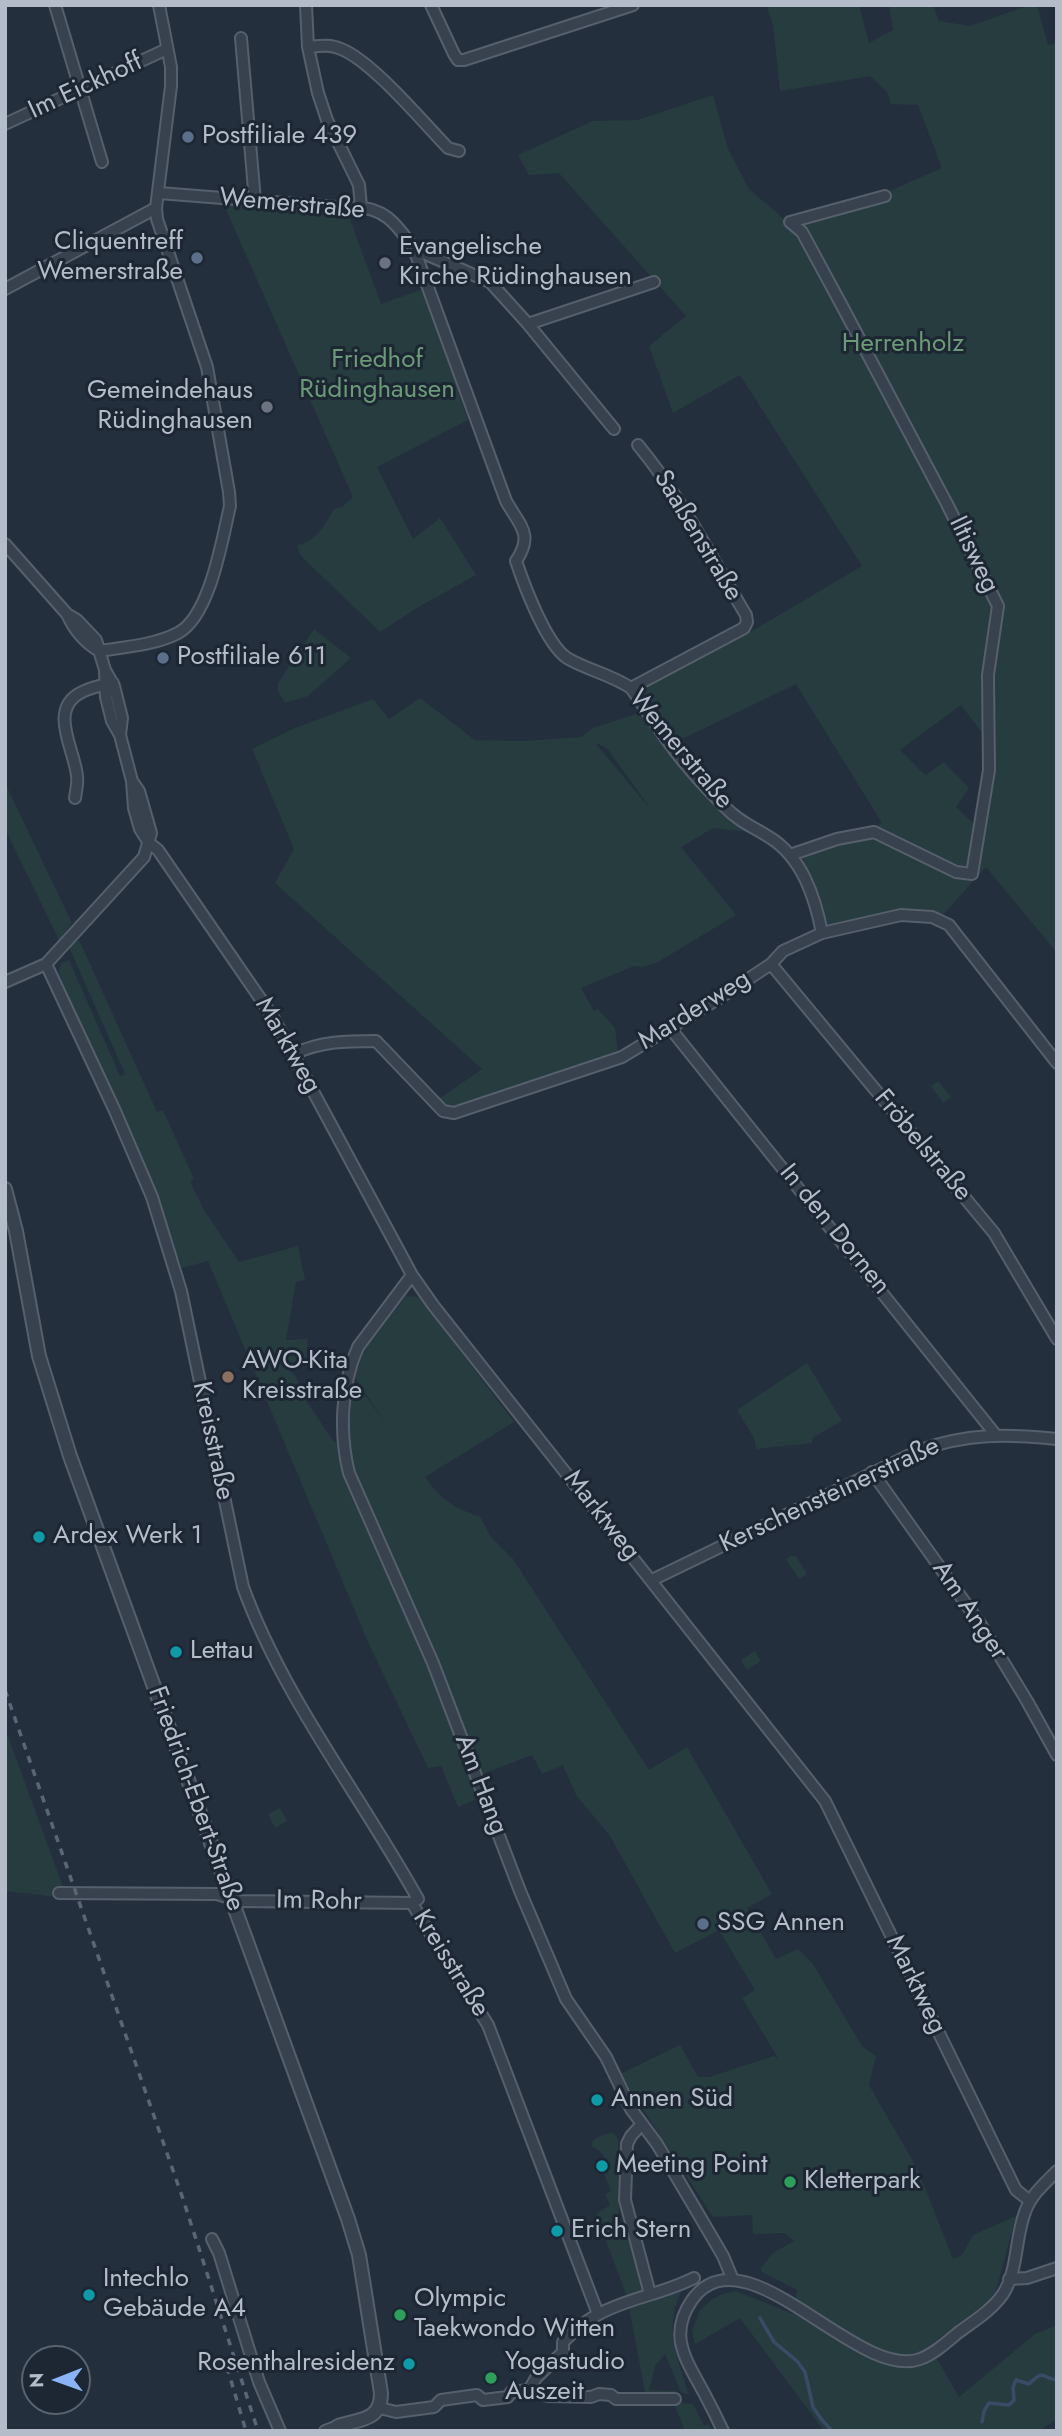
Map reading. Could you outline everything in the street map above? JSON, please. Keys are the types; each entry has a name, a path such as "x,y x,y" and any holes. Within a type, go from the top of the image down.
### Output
{"street":[{"path":"55,5 103,162"},
{"path":"5,544 67,614 73,628 90,646 99,651 163,639 183,630 195,619 205,600 230,506 229,492 207,367 157,219 156,208 171,86 159,5"},
{"path":"306,5 309,47 318,93 327,120 359,185 361,207"},
{"path":"431,5 458,60 633,5"},
{"path":"241,38 255,201"},
{"path":"309,47 326,45 341,49 364,64 448,148 459,150"},
{"name":"Im Eickhoff","path":"5,124 167,49"},
{"name":"Wemerstraße","path":"159,193 361,207 396,223 414,249 506,501 525,536 525,545 511,560 558,650 567,658 603,672 631,688 688,768 728,810 790,855 811,891 822,933"},
{"name":"Iltisweg","path":"790,855 837,839 874,832 956,872 972,874 989,771 988,674 998,607 947,503 841,304 802,232 790,222 885,196"},
{"path":"5,289 156,208"},
{"path":"414,249 490,282 614,429"},
{"path":"528,324 654,282"},
{"name":"Saaßenstraße","path":"631,688 744,628 747,622 746,615 703,543 652,462 638,445"},
{"path":"5,982 46,964 133,870 144,857 149,843 143,836 138,821 132,781 120,735 122,718 99,651"},
{"path":"75,798 78,777 65,731 66,710 71,700 81,692 109,684"},
{"name":"Marktweg","path":"149,843 158,850 251,984 294,1054 412,1275 433,1305 825,1801 1016,2190 1030,2200"},
{"name":"Marderweg","path":"294,1054 311,1045 376,1041 443,1111 454,1113 622,1057 771,964 783,951 822,933 901,915 933,917 949,925 1057,1063"},
{"name":"Kreisstraße","path":"46,964 152,1197 180,1291 243,1587 255,1619 294,1692 418,1899 412,1903 491,2032 598,2314"},
{"name":"Fröbelstraße","path":"771,964 994,1233 1057,1339"},
{"name":"In den Dornen","path":"670,1028 995,1434"},
{"name":"Friedrich-Ebert-Straße","path":"5,1189 16,1231 39,1356 62,1433 348,2218 359,2255 381,2393 380,2408"},
{"name":"Am Hang","path":"412,1275 358,1347 349,1368 342,1446 349,1473 433,1663 554,1974 566,1999 606,2057 641,2125 657,2144 723,2256 733,2280"},
{"name":"Kerschensteinerstraße","path":"652,1580 899,1459 941,1443 995,1434 1057,1439"},
{"name":"Am Anger","path":"872,1472 999,1653 1057,1755"},
{"name":"Im Rohr","path":"59,1893 217,1894 239,1901 412,1903"},
{"path":"641,2125 627,2144 625,2200 650,2294"},
{"path":"723,2431 682,2349 681,2326 686,2311 700,2292 715,2284 733,2280 757,2286 873,2354 907,2362 928,2356 988,2310 1003,2294 1009,2279 1021,2223 1030,2200 1057,2171"},
{"path":"212,2239 219,2253 259,2382 281,2431"},
{"path":"1009,2279 1027,2278 1057,2268"},
{"path":"529,2390 536,2378 563,2352 563,2343 598,2314 650,2294 677,2287 694,2278"},
{"path":"334,2429 375,2414 380,2408 397,2412 434,2407 441,2400 477,2395 483,2400 508,2397 511,2392 529,2390 548,2396 590,2397 599,2394 611,2395 616,2399 675,2399"}],"green space":[{"name":"Herrenholz","path":"766,5 859,5 869,43 893,30 889,5 933,5 939,21 970,26 1037,5 1048,45 1057,43 1057,953 986,867 943,915 921,911 828,928 816,888 802,863 804,855 839,844 882,823 796,684 674,743 637,690 759,627 862,566 740,375 673,413 649,346 686,316 559,173 529,175 518,155 593,121 638,120 713,95 728,149 749,189 784,219 816,213 846,201 887,192 942,168 918,105 891,104 888,93 870,76 780,91 773,25","holes":["961,705 992,746 982,831 956,807 969,788 944,762 925,775 900,750"]},
{"name":"Friedhof Rüdinghausen","path":"224,205 348,214 381,304 423,289 468,420 377,467 413,539 440,518 476,575 380,632 300,555 297,545 315,536 334,509 342,507 353,497"},
{"path":"314,629 351,658 308,696 285,703 278,691 278,683"},
{"path":"420,698 475,740 523,741 581,737 593,728 645,711 687,769 757,833 713,828 681,847 736,915 658,962 643,967 634,966 581,988 594,1011 598,1009 615,1028 618,1054 457,1109 447,1109 439,1099 482,1069 275,883 294,849 252,749 295,728 373,699 389,719","holes":["596,744 607,748 652,811"]},
{"path":"5,783 72,923 59,940 5,829"},
{"path":"75,939 80,942 157,1112 163,1110 194,1179 190,1182 204,1210 239,1262 298,1246 305,1280 296,1282 286,1340 307,1339 309,1365 288,1368 334,1442 348,1441 353,1379 388,1426 355,1378 364,1351 406,1296 419,1297 514,1422 425,1477 448,1502 480,1517 491,1537 513,1559 649,1770 687,1747 772,1894 747,1908 776,1959 798,1949 813,1964 862,2046 876,2056 869,2085 918,2170 953,2259 962,2255 973,2235 1016,2216 996,2291 986,2303 926,2348 939,2362 959,2397 1035,2334 1057,2325 1057,2419 1039,2431 824,2431 740,2318 695,2344 692,2330 700,2310 723,2294 736,2291 793,2314 797,2290 762,2272 761,2268 773,2253 794,2241 785,2233 753,2234 752,2215 713,2217 620,2074 680,2045 698,2077 709,2077 774,2056 779,2060 742,1998 755,1990 719,1930 675,1953 610,1836 576,1795 563,1765 542,1774 532,1755 470,1779 477,1799 458,1807 441,1766 428,1768 368,1642 208,1261 182,1268 153,1194 63,991 59,971 61,963 69,960 120,1076 125,1074 69,947"},
{"path":"938,1081 951,1097 943,1103 931,1086"},
{"path":"807,1363 842,1421 812,1438 812,1443 756,1449 754,1438 737,1410"},
{"path":"796,1556 807,1574 799,1579 786,1559"},
{"path":"755,1651 761,1661 747,1670 741,1660"},
{"path":"5,1728 67,1898 5,1891"},
{"path":"280,1808 287,1821 275,1828 268,1814"},
{"path":"615,2134 618,2140 619,2213 642,2283 654,2283 659,2297 682,2290 673,2317 673,2330 689,2395 681,2392 665,2354 655,2366 649,2390 675,2391 676,2395 645,2392 627,2297 596,2214 610,2205 605,2194 611,2191 602,2170 606,2168 604,2157 599,2150 591,2146 596,2138"},
{"path":"664,2402 693,2404 704,2426 709,2424 711,2431 685,2431 675,2406 665,2405"}],"waterway":[{"path":"760,2318 774,2342 797,2361 805,2372 813,2407 832,2431"},
{"path":"982,2422 989,2403 1009,2405 1014,2400 1013,2387 1016,2380 1029,2384 1041,2375 1057,2380"}],"railway":[{"path":"5,1690 183,2199 258,2431"},
{"path":"227,2367 246,2431"}],"place":[{"name":"Postfiliale 439","path":"188,137"},
{"name":"Cliquentreff Wemerstraße","path":"197,258"},
{"name":"Evangelische Kirche Rüdinghausen","path":"385,263"},
{"name":"Gemeindehaus Rüdinghausen","path":"267,407"},
{"name":"Postfiliale 611","path":"163,658"},
{"name":"AWO-Kita Kreisstraße","path":"228,1377"},
{"name":"Ardex Werk 1","path":"39,1537"},
{"name":"Lettau","path":"176,1652"},
{"name":"SSG Annen","path":"703,1924"},
{"name":"Annen Süd","path":"597,2100"},
{"name":"Meeting Point","path":"602,2166"},
{"name":"Kletterpark","path":"790,2182"},
{"name":"Erich Stern","path":"557,2231"},
{"name":"Intechlo Gebäude A4","path":"89,2295"},
{"name":"Olympic Taekwondo Witten","path":"400,2315"},
{"name":"Rosenthalresidenz","path":"409,2364"},
{"name":"Yogastudio Auszeit","path":"491,2378"}]}
